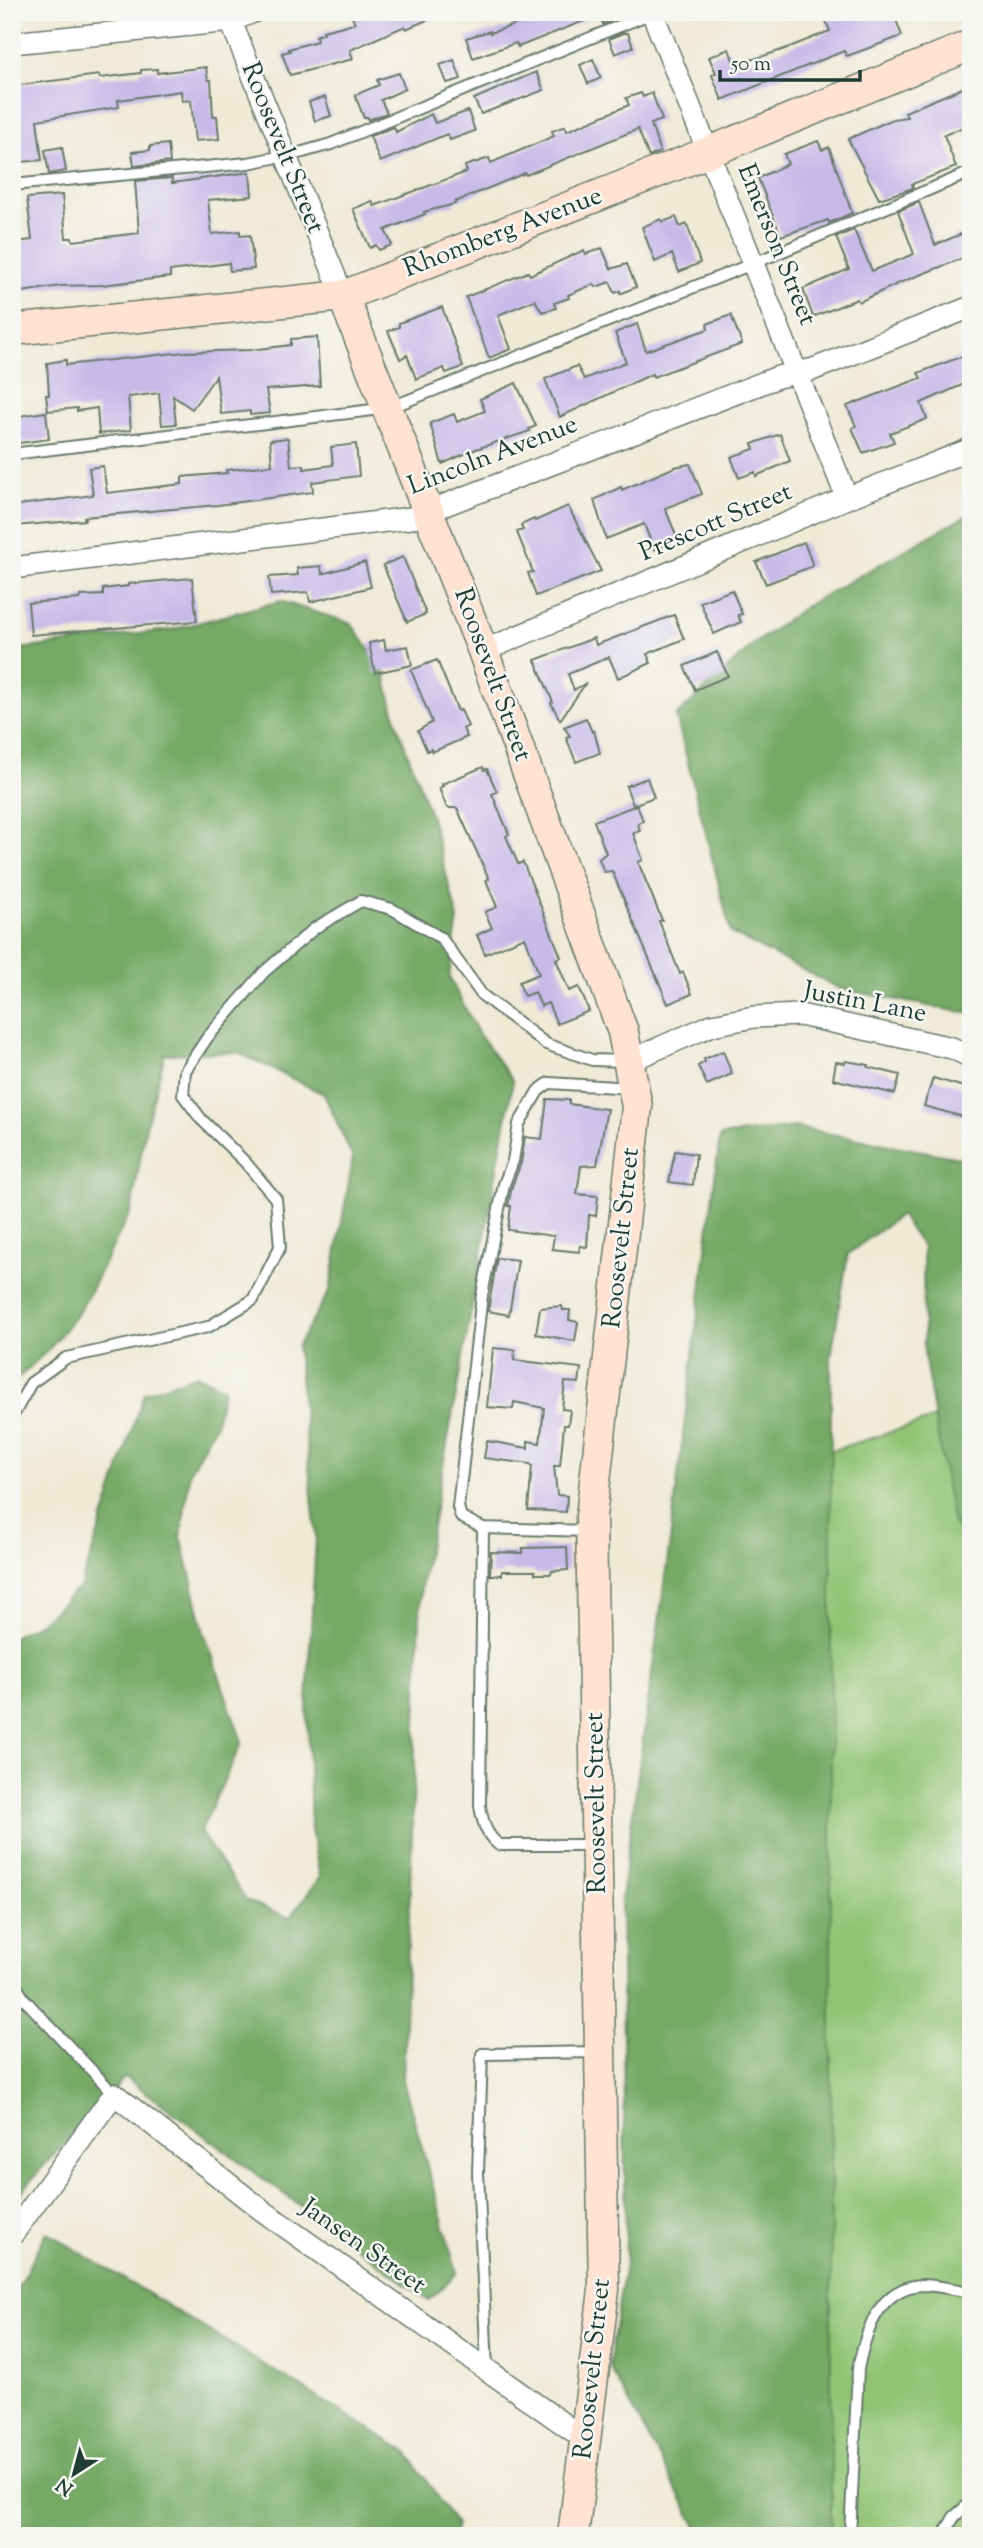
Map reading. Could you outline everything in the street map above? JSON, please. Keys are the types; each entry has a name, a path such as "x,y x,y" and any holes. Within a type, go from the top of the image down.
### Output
{"street":[{"path":"12,43 253,12"},
{"name":"Emerson Street","path":"653,12 847,498"},
{"name":"Roosevelt Street","path":"229,17 389,408 483,650 623,1032 637,1107 592,1531 604,2290 573,2536"},
{"name":"Rhomberg Avenue","path":"12,330 343,296 709,152 971,45"},
{"name":"Lincoln Avenue","path":"12,568 389,522 430,511 778,377 814,369 971,307"},
{"name":"Prescott Street","path":"483,650 971,449"},
{"name":"Justin Lane","path":"631,1075 712,1025 754,1017 800,1015 952,1048 971,1057"},
{"path":"12,2235 114,2094"},
{"name":"Jansen Street","path":"114,2094 262,2211 586,2440"}],"lane":[{"path":"12,185 248,163 331,144 653,12"},
{"path":"12,454 389,408 752,264 971,172"},
{"path":"12,1417 31,1383 66,1358 208,1327 253,1300 280,1247 276,1199 245,1162 201,1119 183,1095 186,1070 207,1038 264,972 315,928 361,901 393,909 441,938 482,995 546,1044 631,1075"},
{"path":"592,1531 483,1528 471,1524 461,1517 458,1507 459,1482 482,1295 519,1124 538,1091 549,1083 631,1075"},
{"path":"483,1528 480,1806 484,1825 490,1838 499,1845 598,1845"},
{"path":"12,1980 24,1999 114,2094"},
{"path":"487,2368 478,2174 482,2053 601,2052"},
{"path":"850,2536 858,2369 863,2343 875,2313 898,2293 921,2285 971,2292"},
{"path":"943,2536 954,2517 971,2502"}],"green space":[{"path":"971,513 971,1014 840,989 731,933 676,716 754,644 809,604"},
{"path":"280,601 351,623 384,671 397,724 431,817 458,919 449,977 478,1033 513,1081 421,1587 403,2080 457,2273 429,2301 125,2077 12,2204 12,1637 40,1623 81,1586 144,1393 197,1375 224,1388 215,1426 190,1471 181,1536 203,1629 242,1742 200,1832 246,1900 289,1918 320,1877 311,1830 307,1703 316,1537 297,1347 330,1290 353,1158 324,1094 237,1052 165,1054 146,1126 131,1211 81,1309 49,1349 12,1384 12,650 175,629"},
{"path":"794,1127 971,1160 971,1548 952,1521 924,1354 923,1248 900,1215 848,1254 831,1357 831,2536 702,2536 609,2365 626,2257 621,1899 670,1541 720,1136"},
{"path":"971,1407 971,2536 799,2536 798,1461"},
{"path":"47,2232 407,2452 456,2525 454,2536 12,2536 12,2298"}],"building":[{"path":"366,12 446,12 350,50 353,59 290,75 282,53 317,41 316,36 324,33 323,31 355,23 352,17"},
{"path":"553,12 608,12 614,20 603,24 599,15 518,47 516,43 473,58 466,38"},
{"path":"835,12 893,12 902,36 847,56 844,51 722,100 712,75 716,73 709,57 729,49 735,65 782,50 830,31 826,21 837,17"},
{"path":"628,33 633,47 615,54 609,39"},
{"path":"593,59 601,78 588,84 580,65"},
{"path":"454,60 461,79 447,83 440,65"},
{"path":"206,67 208,80 211,80 213,116 217,116 219,139 195,141 191,100 182,101 181,91 118,100 119,107 37,120 42,160 12,163 12,86 99,75 100,78 141,73 141,70 157,69 157,73"},
{"path":"536,72 544,90 481,114 474,99"},
{"path":"399,73 405,89 381,100 387,113 368,120 368,117 364,118 355,95 379,85 377,80"},
{"path":"967,86 971,95 971,124 944,135 956,167 912,184 913,188 879,199 848,139 893,119 907,117 905,112"},
{"path":"641,93 643,97 652,93 662,120 651,124 660,152 649,157 638,129 526,175 525,173 455,204 424,212 425,214 385,230 392,245 379,250 376,245 370,248 353,209 372,201 374,206 467,172 465,166 489,158 491,163 554,136 552,131 565,126 567,131 629,105 626,98"},
{"path":"325,97 331,116 315,121 309,102"},
{"path":"468,111 475,131 450,140 447,134 380,162 370,136 394,127 396,132 431,114 435,123"},
{"path":"818,141 822,150 829,147 852,213 829,223 828,220 781,236 758,178 788,164 784,154"},
{"path":"168,144 170,162 134,166 132,152"},
{"path":"62,147 66,171 49,174 45,150"},
{"path":"250,172 252,196 208,200 212,234 240,231 240,236 250,235 254,269 230,271 229,263 170,271 170,277 21,292 13,248 16,248 15,242 32,240 27,198 62,195 66,238 72,238 73,241 139,233 135,181 172,178 172,183"},
{"path":"919,202 935,245 971,230 971,255 859,302 857,299 813,317 803,289 849,269 836,237 854,230 872,271 914,254 898,211"},
{"path":"676,217 680,227 687,224 700,263 679,272 672,254 655,262 642,227 661,219 663,222"},
{"path":"602,248 611,269 627,264 636,287 620,294 620,291 615,293 610,282 596,287 594,284 554,303 556,308 542,312 535,300 498,315 511,349 489,358 466,297 528,272 530,275 584,250 586,254"},
{"path":"442,307 463,367 446,373 444,368 416,379 407,355 400,359 388,331 399,327 399,323"},
{"path":"731,315 742,344 653,377 652,374 560,417 545,379 577,366 584,379 626,362 615,333 637,324 646,351 708,329 707,324"},
{"path":"317,337 320,386 266,390 270,413 250,415 250,411 221,414 216,376 192,409 173,396 176,424 162,425 159,393 128,397 131,430 99,434 97,408 48,411 47,363 66,360 66,365 185,352 250,350 291,345 291,339"},
{"path":"971,353 971,381 921,403 927,419 890,433 894,442 863,453 852,428 856,426 847,406 921,378 918,373"},
{"path":"516,383 536,426 529,429 530,431 476,449 442,464 430,423 454,414 457,422 485,411 480,399"},
{"path":"46,412 49,439 12,444 12,417"},
{"path":"780,434 790,461 756,476 755,472 739,478 731,457 754,449 752,444"},
{"path":"288,438 291,466 304,465 304,469 333,465 331,447 356,444 359,476 312,482 313,492 218,505 14,526 12,506 93,495 89,468 103,466 107,493 182,484 182,477 272,465 270,440"},
{"path":"690,464 702,494 665,508 678,540 654,550 644,524 606,539 594,500 621,487 622,490 675,467"},
{"path":"568,506 601,571 536,596 528,573 533,572 517,532 523,530 521,525"},
{"path":"804,542 813,566 766,584 756,562"},
{"path":"403,557 426,614 407,622 383,565"},
{"path":"365,562 371,587 310,602 308,592 271,595 269,577 298,575 297,568 321,566 322,574"},
{"path":"192,578 197,621 31,635 28,603 80,599 80,596 103,595 103,589 128,584"},
{"path":"732,590 742,614 738,615 741,622 714,634 700,602"},
{"path":"674,615 684,639 647,654 651,663 618,678 609,657 568,674 574,690 586,683 560,720 535,660 594,638 596,645"},
{"path":"384,640 386,650 408,646 412,665 375,673 369,643"},
{"path":"717,652 728,676 695,690 684,666"},
{"path":"437,660 458,711 461,710 468,726 463,729 467,737 432,752 431,749 427,751 418,731 432,722 411,670"},
{"path":"586,718 592,732 594,731 600,753 576,762 566,737 570,736 564,727"},
{"path":"483,767 484,770 487,769 497,792 492,794 509,834 506,836 518,864 523,862 561,957 556,959 569,991 579,987 589,1011 557,1024 548,1003 541,1006 535,992 524,996 519,982 539,974 525,937 485,954 477,935 492,928 485,912 497,907 486,880 489,879 457,808 447,808 439,788 442,784"},
{"path":"647,778 654,797 633,805 626,786"},
{"path":"637,805 643,821 638,824 640,831 633,833 643,860 638,862 662,920 659,921 680,974 683,972 692,994 668,1004 612,871 604,872 599,859 606,853 594,821"},
{"path":"723,1051 732,1074 707,1085 698,1066 705,1062 704,1059"},
{"path":"846,1061 900,1075 895,1094 833,1079 836,1062"},
{"path":"933,1078 971,1089 971,1119 924,1106"},
{"path":"547,1099 569,1100 569,1104 607,1109 597,1165 581,1166 577,1194 598,1196 596,1216 589,1215 587,1247 580,1246 579,1252 552,1249 554,1236 508,1230 511,1206 508,1206 521,1163 525,1137 542,1139"},
{"path":"675,1151 696,1154 693,1185 669,1182"},
{"path":"497,1258 518,1260 509,1315 488,1311"},
{"path":"562,1306 563,1310 570,1310 569,1320 578,1322 575,1341 536,1334 540,1308"},
{"path":"493,1348 515,1350 514,1360 581,1368 579,1383 565,1382 562,1409 570,1410 568,1425 564,1425 560,1466 554,1466 557,1495 567,1496 566,1512 528,1510 530,1464 484,1458 487,1441 528,1448 528,1441 540,1443 544,1408 514,1402 513,1409 487,1407"},
{"path":"567,1547 568,1570 552,1571 551,1574 502,1571 502,1575 490,1575 491,1552 523,1553 523,1548"}]}
